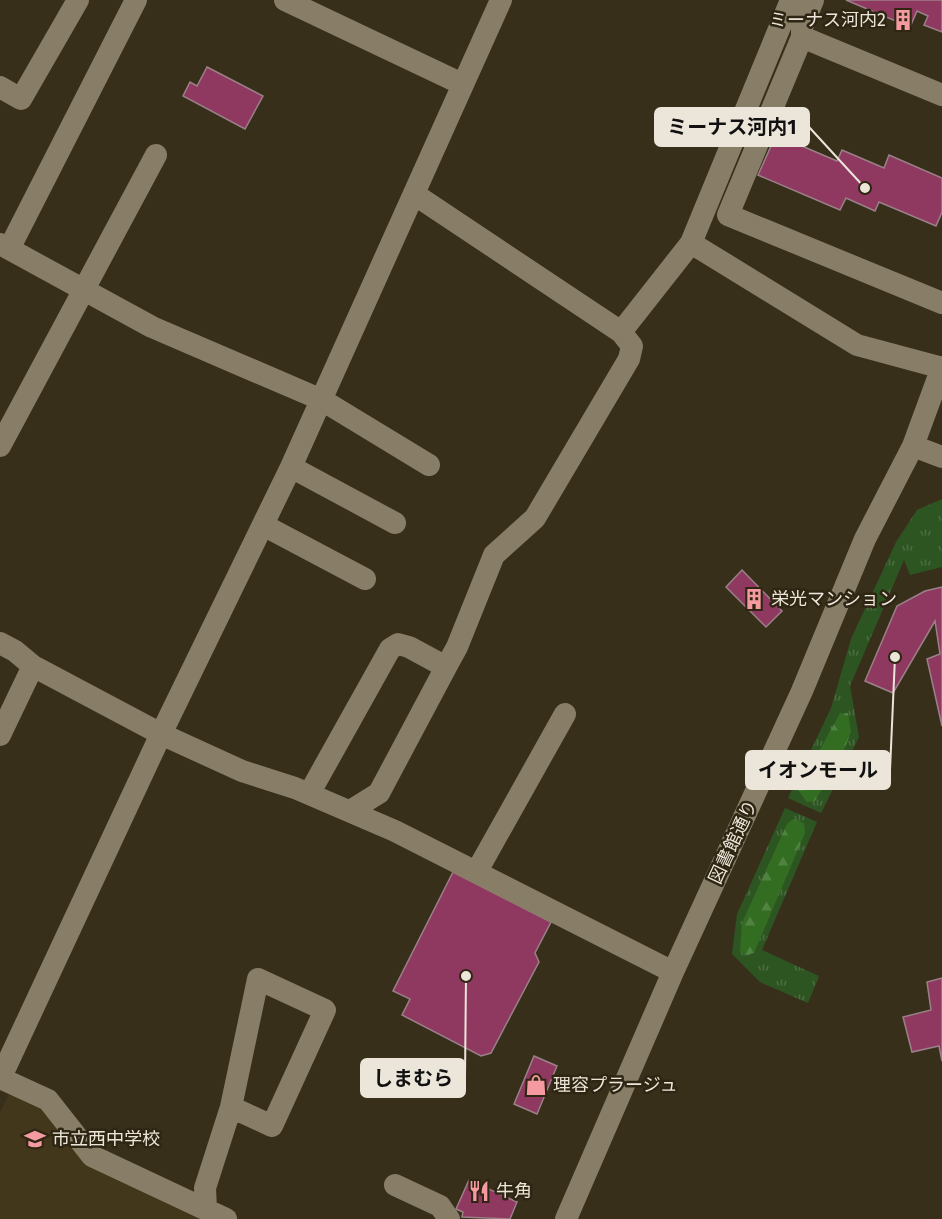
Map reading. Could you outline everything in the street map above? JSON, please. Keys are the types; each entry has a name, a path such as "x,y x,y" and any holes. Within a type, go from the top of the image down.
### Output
{"street":[{"path":"0,87 21,99 78,0"},
{"path":"136,0 4,247 152,327 322,400 429,465"},
{"path":"285,0 462,84"},
{"path":"216,1214 92,1156 48,1100 0,1079 160,734 291,467 501,0"},
{"path":"621,332 691,243 791,0"},
{"path":"813,0 802,27 802,37 728,215 942,303"},
{"path":"802,37 942,95"},
{"path":"0,446 156,154"},
{"path":"350,811 379,793 457,647 494,555 535,518 629,359 632,346 621,332 414,194"},
{"path":"691,243 857,345 942,367"},
{"name":"図書館通り","path":"566,1219 673,972 802,691 865,539 913,446 942,367"},
{"path":"913,446 942,457"},
{"path":"291,467 395,524"},
{"path":"263,525 365,579"},
{"path":"0,643 15,651 33,666 160,734 243,771 350,811 477,871 673,972"},
{"path":"309,794 390,650 398,644 409,647 446,667"},
{"path":"0,735 33,666"},
{"path":"477,871 565,714"},
{"path":"216,1214 205,1188 231,1107 258,979 325,1010 272,1126 231,1107"},
{"path":"395,1185 440,1206 449,1219"}],"shaded area":[{"name":"市立西中学校","path":"9,1094 53,1115 201,1219 0,1219 0,1112"}],"green space":[{"path":"942,499 942,567 910,575 904,560 850,686 859,737 821,813 788,798 831,708 851,639 896,542 917,510"},
{"path":"840,713 848,713 851,732 842,755 815,801 807,802 798,790"},
{"path":"785,808 817,822 762,950 819,976 808,1003 760,982 732,954 737,914"},
{"path":"793,819 804,823 805,833 754,953 746,955 740,952 742,923 787,824"}],"building":[{"name":"ミーナス河内2","path":"846,0 942,0 942,32 924,25 928,16 917,11 910,27"},
{"path":"207,67 263,96 245,129 183,96 190,82 197,86"},
{"path":"776,135 837,161 842,150 884,168 889,155 942,178 942,212 936,226 879,202 875,211 846,198 840,210 758,175"},
{"name":"栄光マンション","path":"742,570 782,611 766,627 726,587"},
{"path":"942,587 942,726 927,659 940,654 935,621 893,693 865,681 897,606 925,591"},
{"path":"453,872 551,922 535,953 539,962 491,1053 481,1056 402,1015 410,999 393,991"},
{"path":"942,978 942,1061 939,1046 912,1052 903,1017 931,1010 927,982"},
{"name":"理容プラージュ","path":"534,1056 557,1066 537,1114 514,1104"},
{"name":"牛角","path":"469,1180 517,1202 510,1219 462,1217 463,1212 456,1209"}],"place":[{"name":"ミーナス河内2","path":"903,20"},
{"name":"ミーナス河内1","path":"865,188"},
{"name":"栄光マンション","path":"754,599"},
{"name":"イオンモール","path":"895,657"},
{"name":"しまむら","path":"466,976"},
{"name":"理容プラージュ","path":"536,1085"},
{"name":"市立西中学校","path":"35,1139"},
{"name":"牛角","path":"479,1191"}]}
